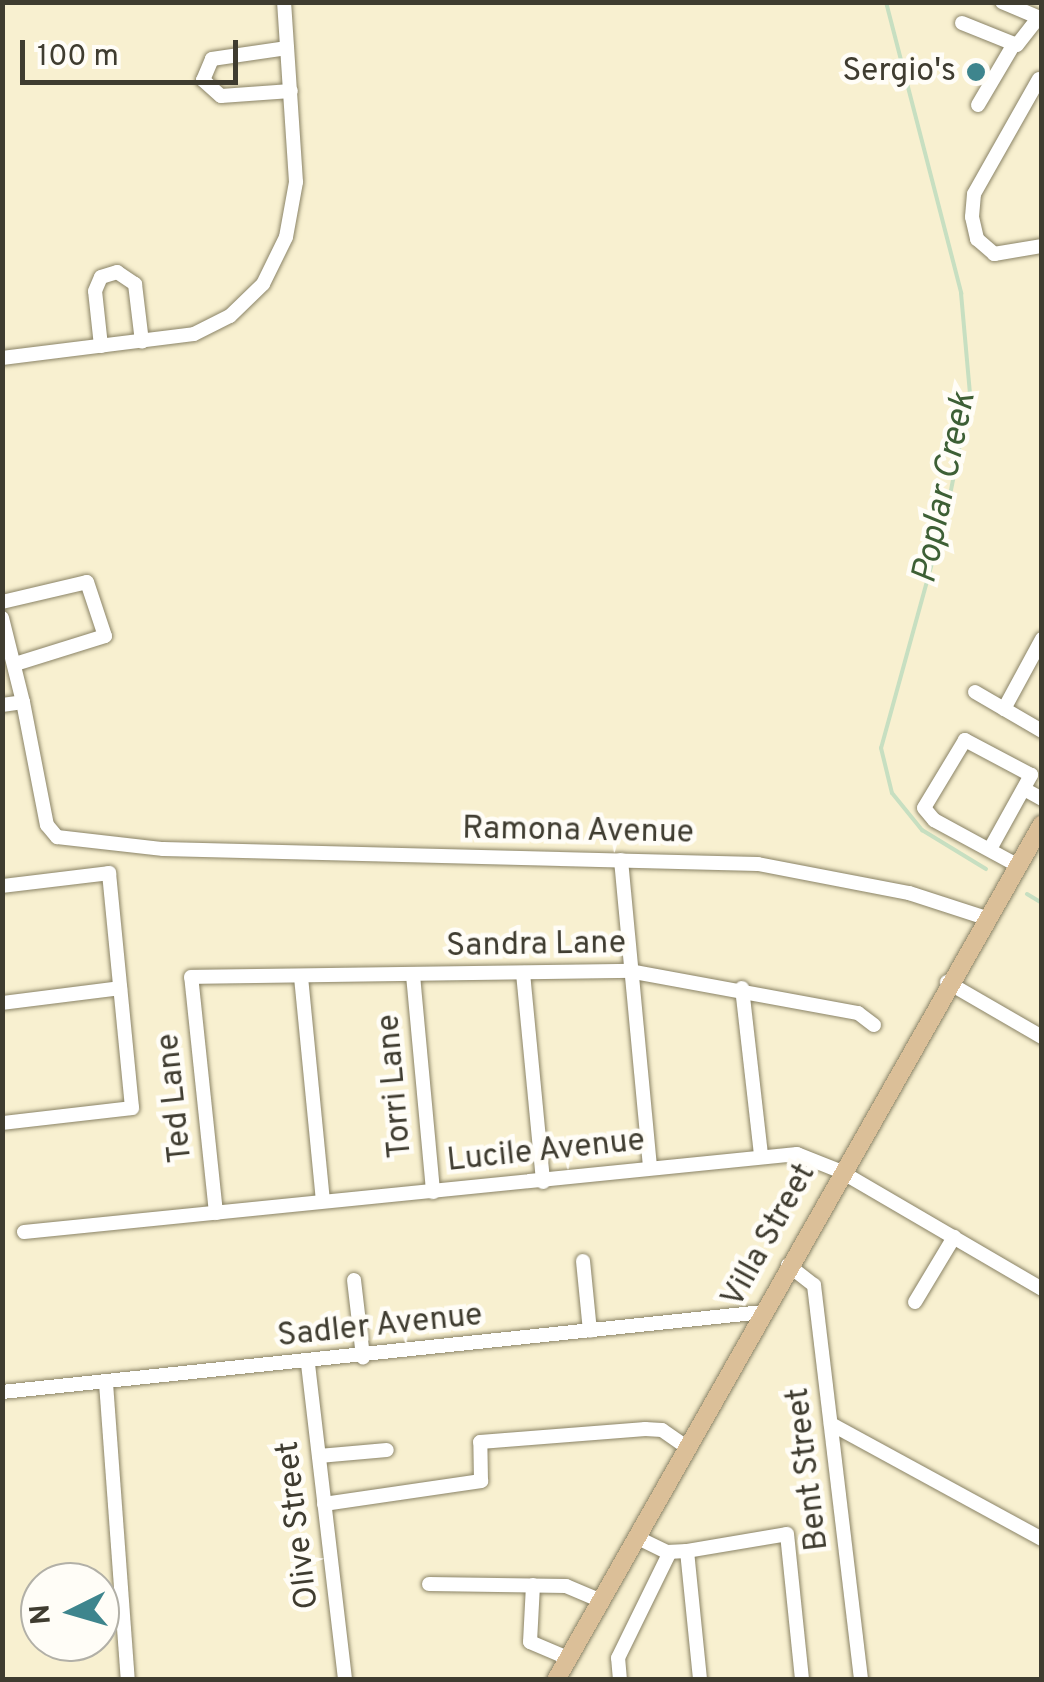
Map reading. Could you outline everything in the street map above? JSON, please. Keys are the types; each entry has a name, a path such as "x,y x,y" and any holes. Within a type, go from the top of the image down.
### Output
{"main road":[{"name":"Villa Street","path":"556,1680 597,1600 688,1448 947,982 1042,824"}],"street":[{"path":"2,358 194,334 230,316 274,266 294,205 284,2"},
{"path":"978,105 1014,44 1040,19 1002,2"},
{"path":"962,23 1014,44"},
{"path":"288,48 212,60 203,80 221,96 291,91"},
{"path":"1039,79 974,194 972,217 977,239 994,254 1042,246"},
{"path":"100,346 96,290 101,277 117,272 135,284 142,342"},
{"path":"2,602 87,582 105,636 15,664"},
{"path":"2,618 23,702 2,705"},
{"path":"1004,709 1042,639"},
{"path":"975,692 1042,731"},
{"name":"Ramona Avenue","path":"23,702 47,825 57,836 162,849 774,867 909,893 986,918"},
{"path":"990,849 1031,776 965,740 924,808 990,849 1017,865"},
{"path":"1024,789 1042,798"},
{"path":"620,860 650,1168"},
{"path":"2,886 109,874 132,1108 2,1123"},
{"name":"Sandra Lane","path":"190,978 630,971 742,988 858,1014 874,1025"},
{"path":"524,973 543,1182"},
{"name":"Torri Lane","path":"413,975 432,1192"},
{"path":"301,977 323,1201"},
{"name":"Ted Lane","path":"190,978 216,1213"},
{"path":"947,982 1042,1036"},
{"path":"2,1003 120,988"},
{"path":"742,988 760,1156"},
{"name":"Lucile Avenue","path":"24,1232 797,1154 840,1171 1042,1288"},
{"path":"915,1302 954,1237"},
{"path":"583,1261 590,1332"},
{"name":"Bent Street","path":"788,1265 814,1285 860,1680"},
{"path":"354,1280 363,1357"},
{"name":"Sadler Avenue","path":"2,1392 308,1364 763,1312"},
{"name":"Olive Street","path":"308,1364 345,1680"},
{"path":"106,1383 128,1680"},
{"path":"831,1424 1042,1540"},
{"path":"324,1504 480,1481 480,1442 645,1428 662,1430 688,1448"},
{"path":"319,1456 386,1450"},
{"path":"636,1537 670,1552 787,1534 802,1680"},
{"path":"689,1548 700,1680"},
{"path":"620,1680 618,1658 670,1552"},
{"path":"429,1584 566,1586 597,1600"},
{"path":"533,1585 530,1642 566,1657"}],"waterway":[{"name":"Poplar Creek","path":"886,2 961,293 970,394 948,505 881,748 892,793 922,830 986,869"},
{"name":"Poplar Creek","path":"1027,894 1042,903"}],"place":[{"name":"Sergio's","path":"976,72"}]}
